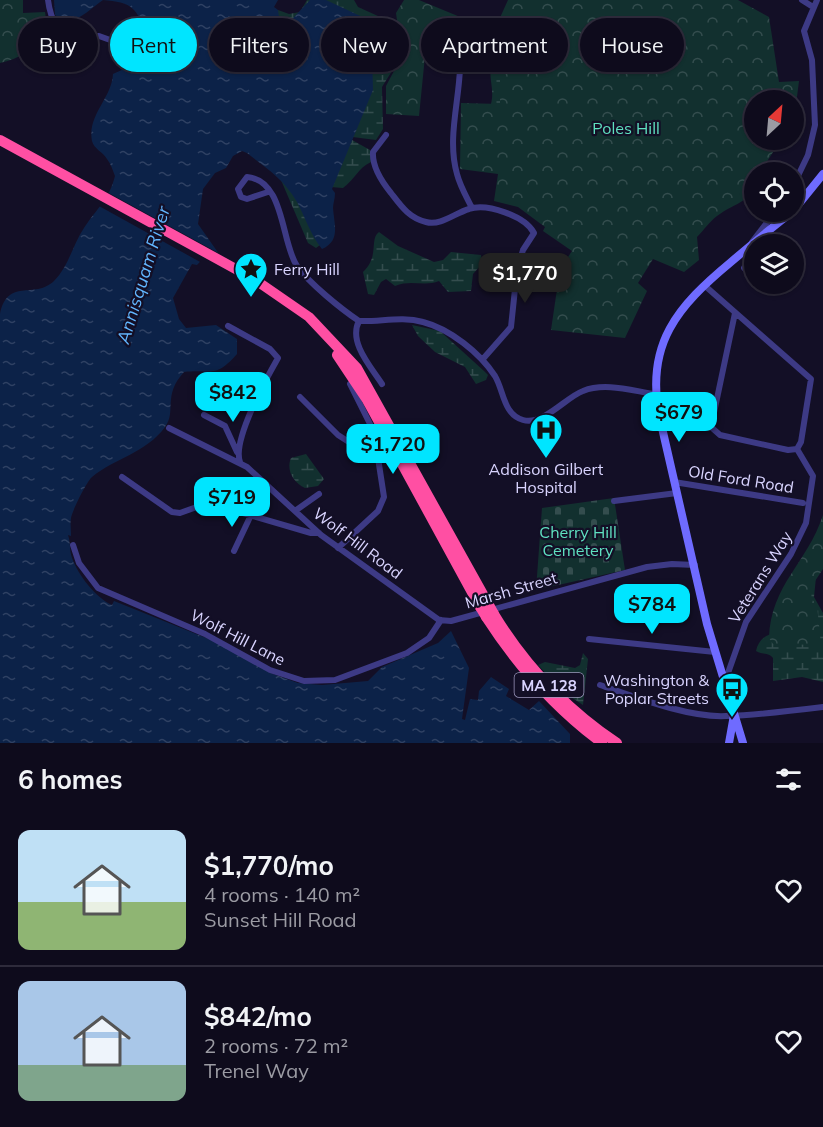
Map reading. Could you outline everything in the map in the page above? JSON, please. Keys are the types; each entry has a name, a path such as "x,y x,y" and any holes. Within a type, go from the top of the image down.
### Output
{"highway":[{"name":"MA 128","path":"0,140 70,182"},
{"name":"MA 128","path":"0,147 70,182 236,273 309,317 357,368 487,611 536,683 562,710 602,743"},
{"name":"MA 128","path":"487,611 538,674 575,710 616,743"}],"main road":[{"path":"804,197 823,174"},
{"path":"769,234 781,222"},
{"path":"743,743 715,652 655,394 658,360 678,311 704,285 744,256"},
{"path":"729,743 734,715"}],"street":[{"path":"48,0 53,23 72,39 84,42 99,36 110,40"},
{"path":"802,0 815,3 804,31 812,60 815,125 804,163"},
{"path":"460,72 454,128 455,166 462,190 471,208"},
{"path":"386,135 372,155 381,180 406,212 417,219 434,223 471,208 507,213 528,223 534,233 523,250 517,270 512,324 482,360"},
{"path":"268,192 247,199 241,197 238,189 242,180 249,177 259,182 268,192 282,215 297,266 359,321 405,320 431,324 455,338 482,360 497,381 512,414 524,420 540,418 571,396 591,388 655,394"},
{"path":"704,285 811,379 801,442 797,449 788,450 720,435 711,427 735,313"},
{"path":"359,321 356,335 359,345 382,384"},
{"path":"228,326 270,349 278,358 242,432 237,452"},
{"path":"338,548 371,518 382,503 384,490 372,427 350,384"},
{"path":"300,397 338,435 377,460"},
{"path":"204,415 225,426 240,463"},
{"name":"Wolf Hill Road","path":"169,428 240,463 338,548 430,616 441,620"},
{"name":"Veterans Way","path":"723,679 728,673 746,621 791,554 806,523 813,476 797,449"},
{"path":"122,477 169,511 180,513 208,504 311,533 319,533"},
{"name":"Old Ford Road","path":"674,482 802,503"},
{"path":"614,501 677,493"},
{"path":"295,511 319,494"},
{"path":"234,551 251,515"},
{"name":"Wolf Hill Lane","path":"73,545 79,563 98,588 205,634 270,670 304,681 335,680 407,653 429,638 441,620"},
{"name":"Marsh Street","path":"441,620 451,621 646,567 672,564 695,565"},
{"path":"589,639 715,652"},
{"path":"600,685 629,696 705,715 734,715 823,707"}],"green space":[{"path":"0,0 23,0 23,13 45,12 46,18 18,18 18,56 0,63"},
{"path":"307,0 354,0 358,7 382,18 321,18 321,72 391,72 382,87 383,129 376,140 345,136 370,150 371,162 343,188 331,187 320,245 316,248 308,243 278,173 278,72 309,72 309,18 278,18 278,10 289,14 300,12"},
{"name":"Poles Hill","path":"404,0 419,0 463,18 421,18 421,72 423,72 419,116 386,114 386,86 393,72 409,72 409,18 397,18 396,13"},
{"name":"Poles Hill","path":"508,0 738,0 769,17 779,82 799,81 798,90 744,90 744,150 774,150 767,162 744,162 744,199 714,218 697,237 699,260 684,272 653,259 638,283 647,291 625,338 551,330 560,269 572,251 543,231 545,227 518,207 494,201 498,174 460,169 461,103 500,104 500,72 568,72 568,18 500,18"},
{"path":"491,72 513,72 520,98 489,110 492,101"},
{"path":"379,232 398,246 434,262 443,260 451,252 481,255 482,264 473,274 471,291 448,292 439,281 395,286 386,279 381,282 374,295 368,294 363,272 371,260 376,235"},
{"path":"412,325 440,331 488,375 486,380 476,384 465,367 435,352 418,336"},
{"path":"306,454 324,479 318,486 305,488 294,479 290,471 291,458"},
{"name":"Cherry Hill Cemetery","path":"614,498 625,570 536,590 542,508"},
{"path":"823,515 823,569 811,587 809,596 817,605 821,645 773,644 769,638 776,603 808,547"},
{"path":"816,577 814,597 823,613 823,682 802,677 773,681 773,658 756,651 758,645 761,640 772,634"},
{"path":"583,653 588,659 583,705 562,691 538,665 545,662 575,668 580,665"}],"water":[{"path":"54,0 103,0 77,18 60,18 55,15"},
{"name":"Annisquam River","path":"103,0 278,0 274,7 278,10 279,18 209,18 209,72 309,72 309,18 293,18 310,0 326,0 365,18 321,18 321,72 372,72 373,90 332,189 335,193 333,208 335,231 328,246 322,249 318,244 297,202 286,186 247,153 242,151 233,156 226,168 215,173 203,189 198,224 219,254 209,252 197,265 192,264 173,298 179,319 186,328 216,325 237,339 237,354 218,370 184,372 173,388 170,415 165,427 149,443 92,477 74,509 71,536 68,535 72,558 79,572 94,592 106,602 112,605 114,601 216,642 273,674 298,683 322,685 368,681 382,667 438,643 451,631 469,668 462,719 465,720 470,699 478,700 479,691 491,677 509,689 506,696 529,710 539,701 570,734 570,743 0,743 0,314 4,303 15,292 38,289 54,281 67,262 80,234 106,198 115,176 111,165 92,141 91,132 96,115 109,91 113,74 117,72 197,72 197,18 139,18 132,8 121,3"}],"pier":[{"path":"107,192 222,255 211,254 202,263 99,206"}],"place":[{"name":"Ferry Hill","path":"251,298"},
{"name":"Addison Gilbert Hospital","path":"546,459"},
{"name":"Washington & Poplar Streets","path":"732,718"}]}
